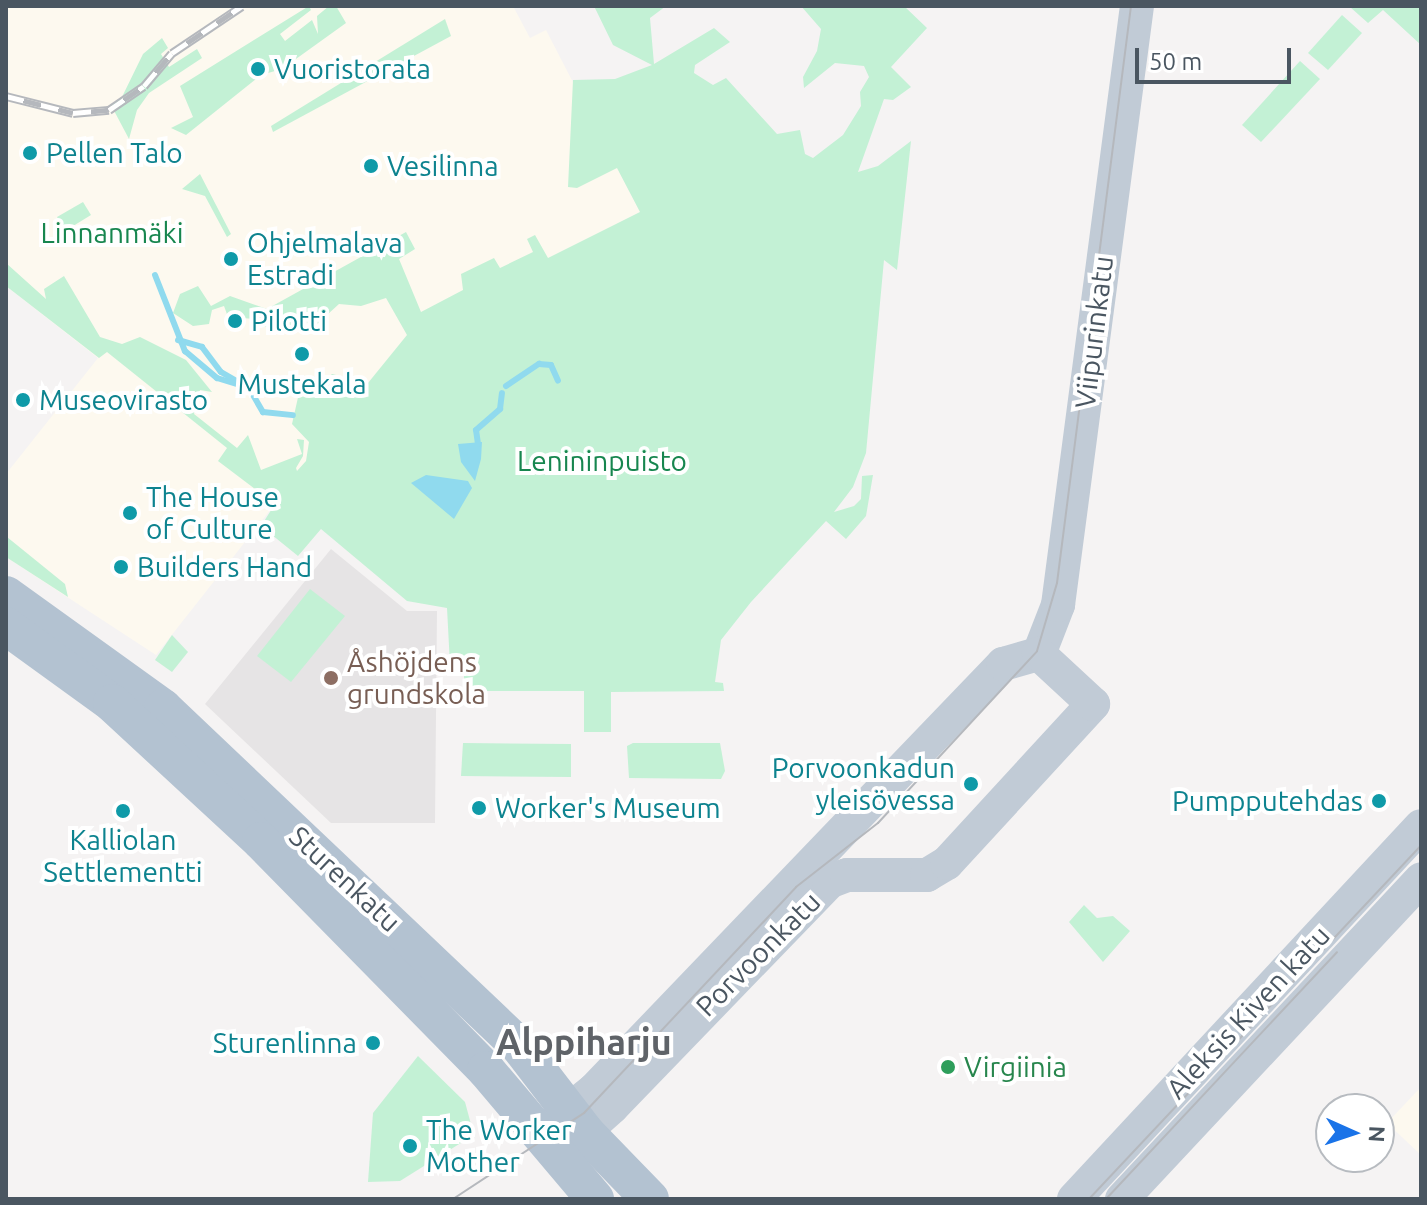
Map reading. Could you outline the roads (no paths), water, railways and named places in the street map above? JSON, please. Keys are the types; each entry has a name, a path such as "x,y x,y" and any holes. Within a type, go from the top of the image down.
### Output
{"main road":[{"name":"Sturenkatu","path":"6,595 163,708 484,1011 578,1122 650,1199"},
{"name":"Sturenkatu","path":"6,626 112,703 261,841 486,1070 546,1145 595,1199"}],"street":[{"name":"Viipurinkatu","path":"1039,654 1058,605 1137,6"},
{"name":"Porvoonkatu","path":"546,1145 578,1122 829,882 847,875 927,875 947,863 1093,704 1039,654 1003,664 833,843 578,1122"},
{"name":"Aleksis Kiven katu","path":"1074,1199 1421,826"},
{"path":"833,843 869,875"},
{"name":"Aleksis Kiven katu","path":"1122,1199 1421,879"}],"water":[{"path":"482,442 475,481 461,462 458,444"},
{"path":"426,475 468,481 472,488 454,519 411,483"}],"waterway":[{"path":"155,275 185,351 217,378 249,388 263,412 293,415"},
{"path":"178,340 202,347 221,372 245,386"},
{"path":"506,386 539,364 551,365 558,381"},
{"path":"478,444 476,430 500,409 502,393"}],"tram line":[{"path":"453,1199 584,1113 796,887 878,823 1037,651 1057,583 1131,6"},
{"path":"1089,1199 1421,846"},
{"path":"1106,1199 1337,952"}],"railway":[{"path":"6,96 73,113 109,110 144,86 172,53 242,6"}],"place":[{"name":"Vuoristorata","path":"258,69"},
{"name":"Pellen Talo","path":"30,153"},
{"name":"Vesilinna","path":"371,166"},
{"name":"Ohjelmalava Estradi","path":"231,259"},
{"name":"Pilotti","path":"235,321"},
{"name":"Mustekala","path":"302,354"},
{"name":"Museovirasto","path":"23,400"},
{"name":"The House of Culture","path":"130,513"},
{"name":"Builders Hand","path":"121,567"},
{"name":"Åshöjdens grundskola","path":"331,678"},
{"name":"Porvoonkadun yleisövessa","path":"971,784"},
{"name":"Pumpputehdas","path":"1379,801"},
{"name":"Worker's Museum","path":"479,808"},
{"name":"Kalliolan Settlementti","path":"123,811"},
{"name":"Sturenlinna","path":"373,1043"},
{"name":"Virgiinia","path":"948,1067"},
{"name":"The Worker Mother","path":"410,1146"}],"district":[{"name":"Alppiharju","path":"584,1042"}],"park label":[{"name":"Linnanmäki","path":"112,233"},
{"name":"Lenininpuisto","path":"602,461"}]}
